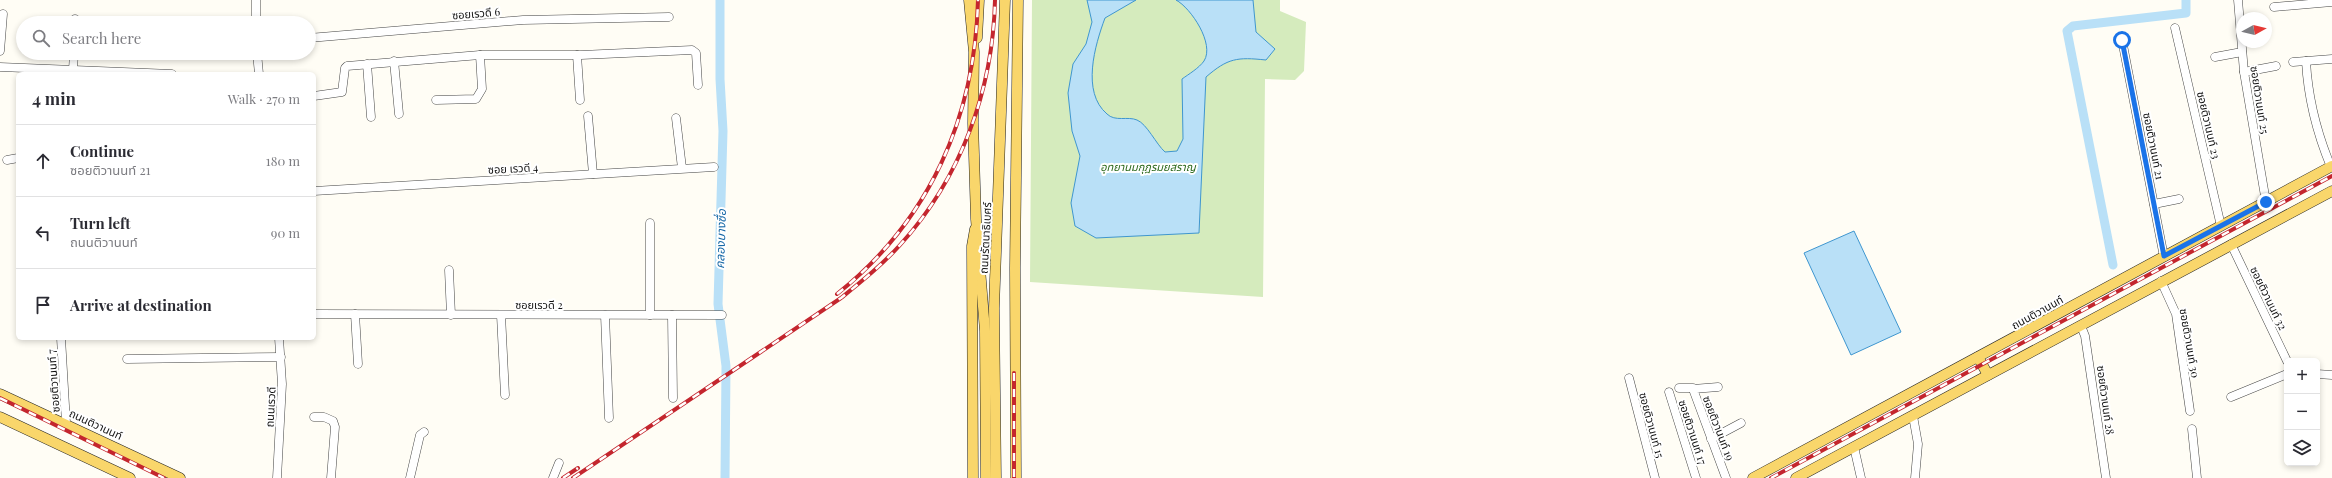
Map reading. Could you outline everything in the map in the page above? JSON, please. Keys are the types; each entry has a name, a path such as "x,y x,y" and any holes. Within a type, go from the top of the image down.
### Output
{"main road":[{"name":"ถนนรัตนาธิเบศร์","path":"969,0 974,52 973,123 976,219 996,478"},
{"name":"ถนนรัตนาธิเบศร์","path":"974,52 977,36 979,0"},
{"name":"ถนนรัตนาธิเบศร์","path":"986,478 999,198 1005,0"},
{"path":"1016,478 1015,256 1018,0"},
{"name":"ถนนติวานนท์","path":"1753,478 2332,166"},
{"path":"1796,478 2081,326 2161,281 2332,191"},
{"name":"ถนนรัตนาธิเบศร์","path":"973,478 972,246 976,219"},
{"path":"1978,357 1988,375"},
{"name":"ถนนติวานนท์","path":"0,394 66,423 180,478"},
{"path":"0,417 130,478"}],"street":[{"path":"256,0 256,16"},
{"name":"ซอยติวานนท์ 25","path":"2238,0 2244,72 2266,202"},
{"path":"2274,6 2332,2"},
{"path":"0,51 4,14"},
{"name":"ซอยเรวดี 6","path":"316,37 523,20 669,17"},
{"name":"ซอยติวานนท์ 23","path":"2175,28 2221,226"},
{"name":"ซอยติวานนท์ 21","path":"2122,40 2164,256"},
{"path":"316,96 340,93 342,90 345,68 347,66 480,54 577,55 692,50 696,53 698,85"},
{"path":"2215,58 2242,52"},
{"path":"436,100 476,99 482,89 480,54"},
{"path":"577,55 580,100"},
{"path":"2293,62 2332,59"},
{"path":"73,70 74,60"},
{"path":"258,60 259,72"},
{"path":"394,61 399,114"},
{"path":"2306,61 2311,110 2320,141 2332,166"},
{"path":"367,64 371,117"},
{"path":"2244,72 2276,66"},
{"path":"0,67 121,72"},
{"path":"588,116 593,174"},
{"path":"676,118 682,168"},
{"path":"7,160 16,158"},
{"name":"ซอย เรวดี 4","path":"316,191 714,167"},
{"path":"2154,204 2179,199"},
{"path":"650,223 650,315"},
{"name":"ซอยติวานนท์ 32","path":"2231,244 2286,358"},
{"path":"449,270 451,315"},
{"name":"ซอยติวานนท์ 30","path":"2161,281 2176,314 2190,410"},
{"name":"ซอยเรวดี 2","path":"316,314 722,315"},
{"path":"355,314 358,364"},
{"path":"501,315 505,395"},
{"path":"606,315 609,418"},
{"path":"672,315 673,398"},
{"name":"ซอยติวานนท์ 28","path":"2081,326 2085,336 2106,478"},
{"name":"ซอยติวานนท์ 7","path":"61,340 66,423"},
{"name":"ถนนเรวดี","path":"277,478 282,384 279,340"},
{"path":"127,359 281,357"},
{"path":"2320,374 2332,375"},
{"path":"2231,397 2284,375"},
{"name":"ซอยติวานนท์ 15","path":"1629,378 1654,478"},
{"name":"ซอยติวานนท์ 19","path":"1718,387 1693,388 1726,478"},
{"path":"1679,388 1693,388"},
{"name":"ซอยติวานนท์ 17","path":"1669,392 1696,478"},
{"path":"1913,416 1918,444 1915,478"},
{"path":"314,417 324,417 333,421 335,427 331,478"},
{"path":"1711,439 1741,423"},
{"path":"2192,429 2197,478"},
{"path":"410,478 420,435 424,432"},
{"path":"1854,447 1861,478"},
{"path":"554,478 559,463"}],"green space":[{"name":"อุทยานมกุฎรมยสราญ","path":"1032,0 1280,0 1280,11 1306,22 1304,71 1295,80 1265,79 1263,297 1030,282"}],"water":[{"path":"1087,0 1136,0 1105,18 1094,54 1092,81 1094,94 1099,105 1110,116 1114,118 1133,119 1141,122 1165,152 1177,151 1183,139 1182,79 1202,64 1207,54 1204,36 1200,27 1182,4 1176,0 1253,0 1256,32 1275,49 1266,60 1233,60 1227,62 1206,77 1199,233 1096,238 1075,226 1071,203 1080,156 1072,131 1068,93 1073,64 1086,44 1092,22"},
{"path":"1854,231 1901,332 1851,355 1804,253"}],"waterway":[{"name":"คลองบางซื่อ","path":"720,0 720,79 723,131 718,304 726,366 725,478"},
{"path":"2113,265 2067,31 2073,26 2186,13 2186,0"}],"railway":[{"path":"837,294 870,265 898,233 922,199 941,163 957,125 968,85 975,43 978,0"},
{"path":"573,478 841,298 879,266 900,245 922,219 940,191 956,162 970,131 988,67 993,34 995,0"},
{"path":"1771,478 2332,176"},
{"path":"1014,373 1014,478"},
{"path":"0,398 164,478"},
{"path":"563,478 578,468"}],"route":[{"path":"2122,40 2164,256 2266,202"}]}
